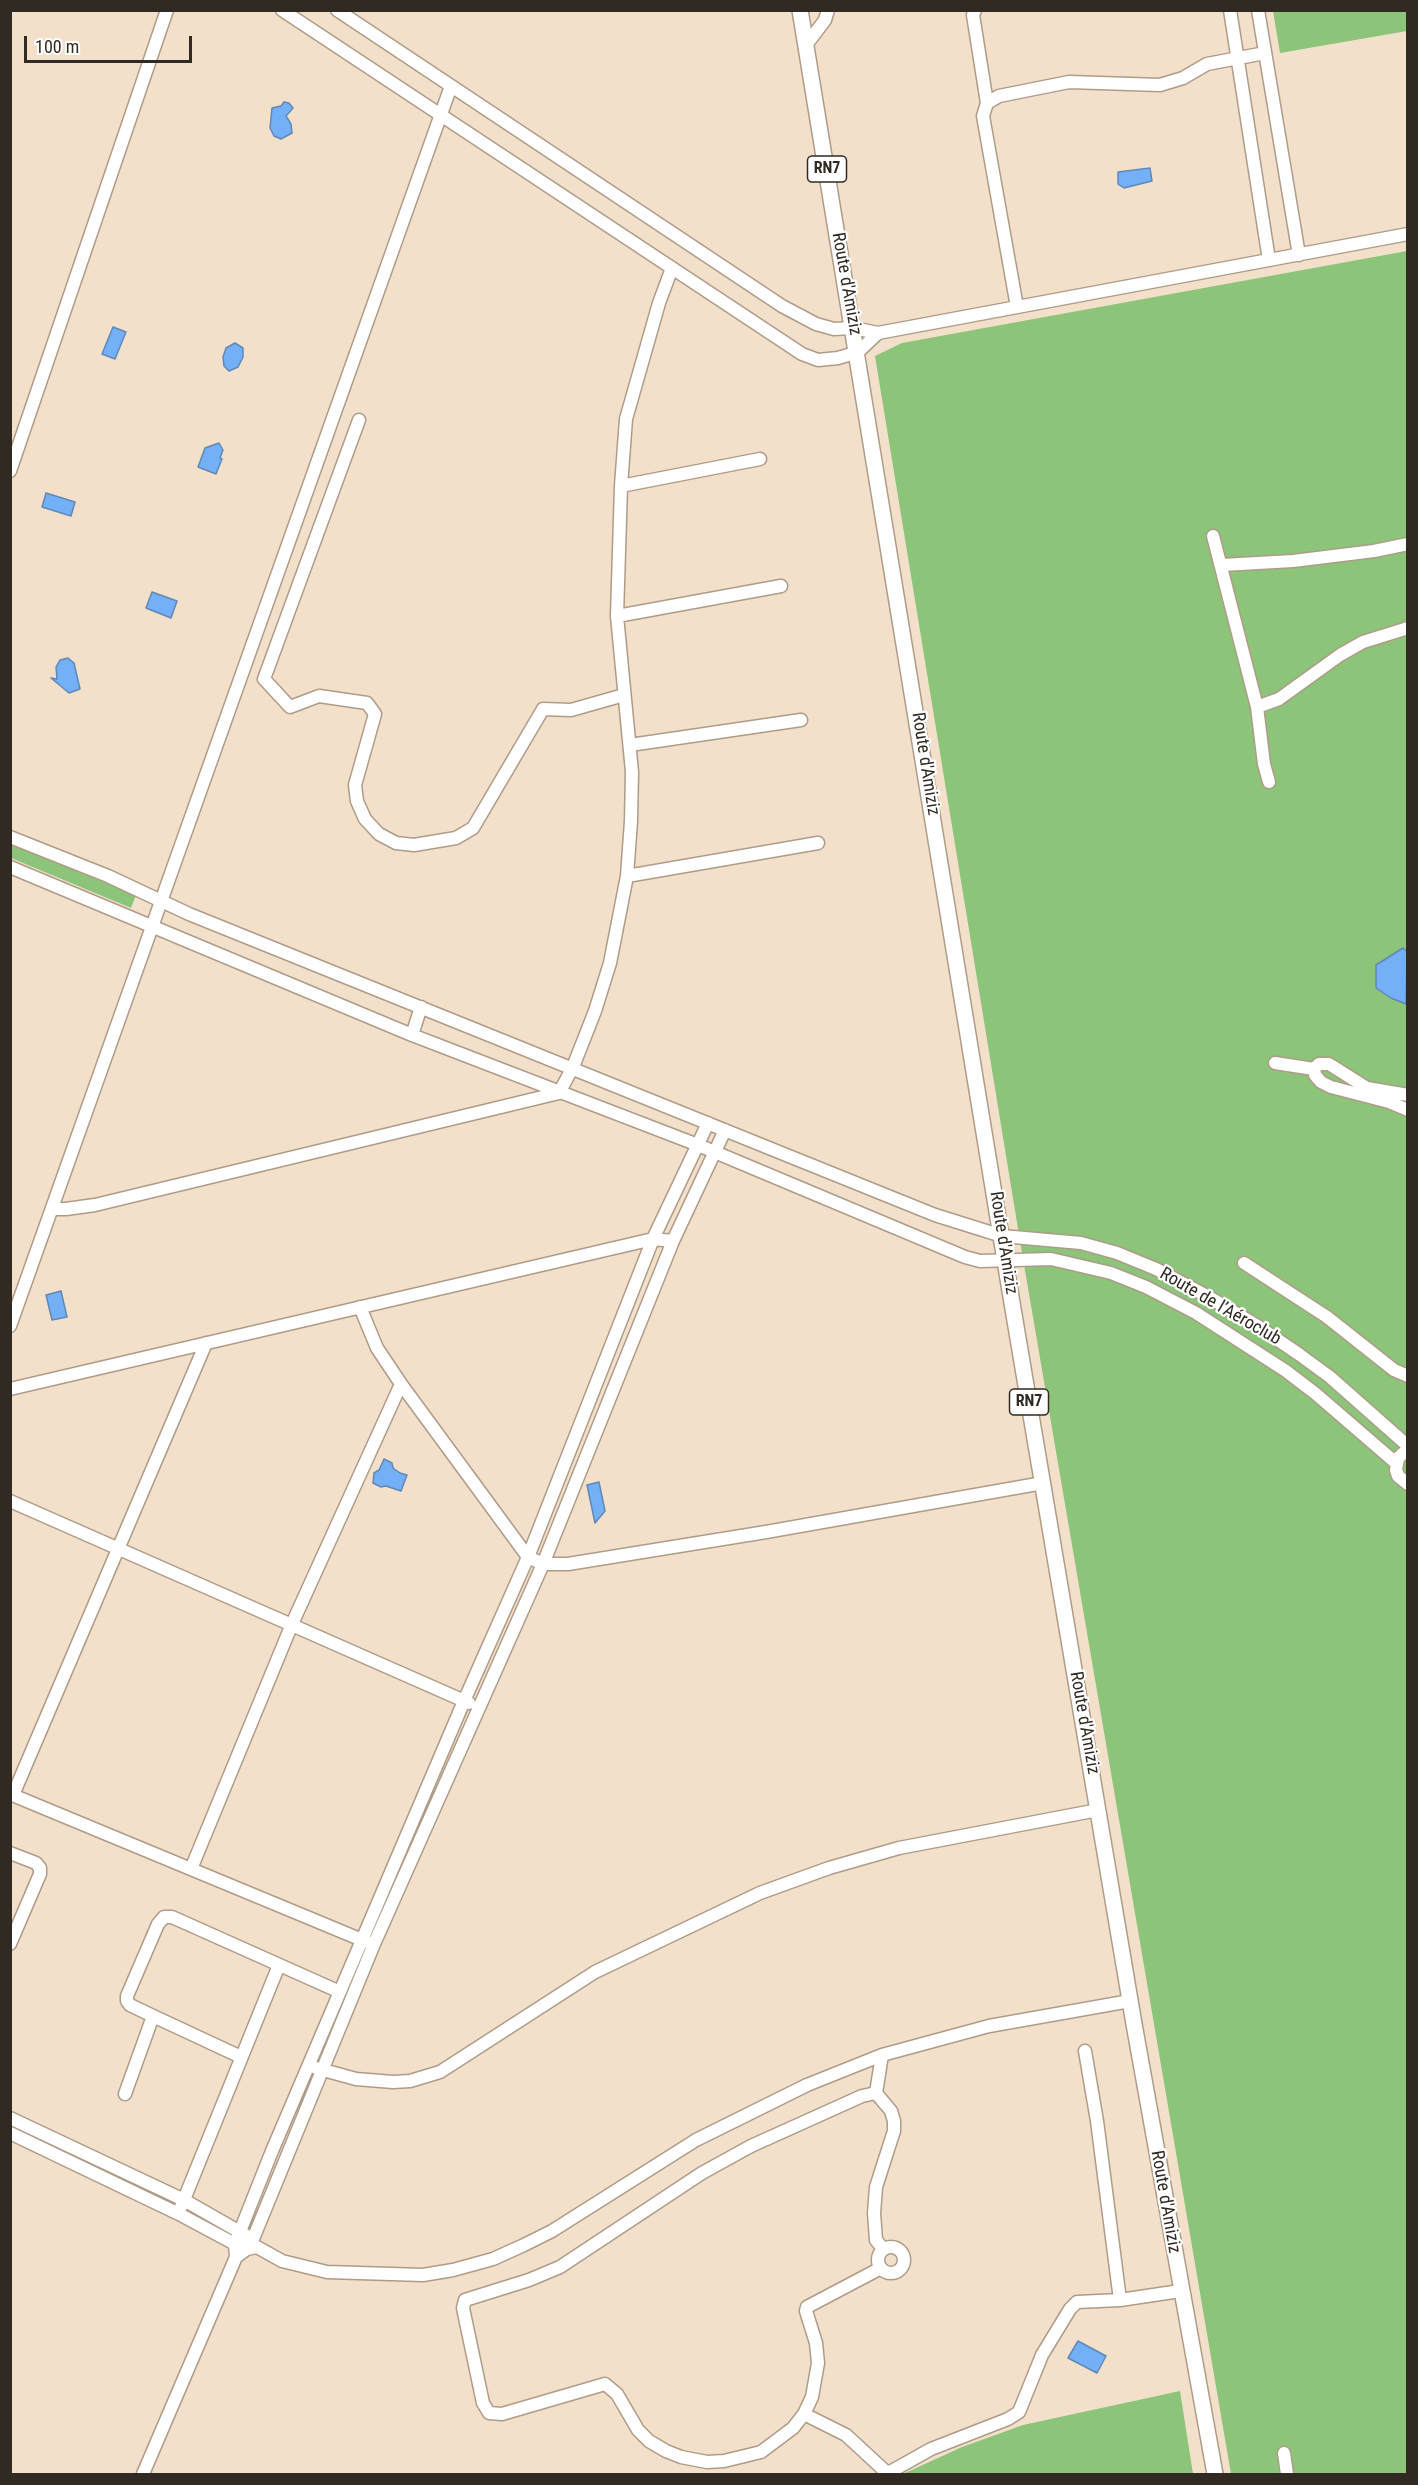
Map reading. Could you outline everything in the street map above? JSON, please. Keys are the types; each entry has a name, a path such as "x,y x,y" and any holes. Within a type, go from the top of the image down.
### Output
{"main road":[{"name":"Route d'Amiziz","path":"800,10 1130,2001 1215,2475"}],"street":[{"path":"10,471 167,10"},
{"path":"282,10 802,354 818,360 838,358 858,352 878,333"},
{"path":"337,10 782,306 816,324 834,329 853,328 878,333 1407,234"},
{"path":"806,45 825,20 828,10"},
{"path":"975,10 973,15 987,103 983,116 1017,307"},
{"path":"1230,10 1269,260"},
{"path":"1258,10 1299,255"},
{"path":"987,103 999,96 1069,82 1160,85 1183,78 1207,64 1265,53"},
{"path":"10,1326 451,86"},
{"path":"52,1209 95,1205 559,1093 573,1067 595,1011 610,963 627,876 631,821 630,745 617,616 621,486 626,419 659,303 672,268"},
{"path":"359,420 264,679 290,706 319,696 367,704 375,714 355,785 357,801 365,819 379,834 396,843 414,845 456,838 473,828 543,709 571,710 624,695"},
{"path":"621,486 760,459"},
{"path":"1213,536 1257,707 1264,764 1269,782"},
{"path":"1222,565 1293,561 1407,544"},
{"path":"617,616 781,586"},
{"path":"1257,707 1279,699 1340,655 1363,642 1407,628"},
{"path":"630,745 801,720"},
{"name":"Route de l’Aéroclub","path":"10,837 108,876 161,901 935,1215 1002,1236 1047,1239 1116,1253 1176,1280 1259,1328 1330,1377 1407,1447"},
{"path":"627,876 818,843"},
{"name":"Route de l’Aéroclub","path":"10,867 412,1035 698,1145 965,1257 980,1262 1051,1259 1111,1273 1166,1297 1213,1323 1286,1371 1396,1463"},
{"path":"412,1035 421,1007"},
{"path":"1275,1063 1314,1069"},
{"path":"1314,1069 1319,1064 1329,1064 1367,1088 1407,1095"},
{"path":"1314,1069 1315,1075 1321,1082 1331,1087 1389,1102 1407,1110"},
{"path":"143,2475 236,2257 238,2238 309,2065 528,1557 653,1239 708,1123"},
{"path":"236,2257 252,2245 374,1944 543,1564 673,1240 725,1130"},
{"path":"10,1389 653,1239 673,1240"},
{"path":"1244,1263 1327,1317 1394,1370 1407,1376"},
{"path":"360,1307 373,1341 401,1384 528,1557 543,1564 568,1564 1043,1483"},
{"path":"207,1343 12,1794 374,1944"},
{"path":"191,1869 292,1623 401,1384"},
{"path":"1407,1447 1396,1463 1398,1476 1407,1484"},
{"path":"10,1501 479,1706"},
{"path":"309,2065 356,2079 393,2082 410,2081 440,2072 595,1972 760,1893 829,1868 899,1848 1098,1810"},
{"path":"10,1853 36,1863 40,1868 40,1874 10,1944"},
{"path":"241,2057 130,2005 127,1996 158,1924 164,1917 172,1917 340,1992"},
{"path":"179,2214 279,1965"},
{"path":"10,2133 179,2214 238,2238 282,2261 304,2267 354,2274 423,2275 453,2270 493,2259 552,2231 696,2140 807,2085 882,2055 989,2026 1130,2001"},
{"path":"125,2094 153,2016"},
{"path":"1084,2051 1097,2121 1120,2300"},
{"path":"882,2055 876,2092 891,2111 894,2121 894,2131 876,2187 874,2213 876,2240 883,2250"},
{"path":"876,2092 751,2145 659,2201 560,2267 529,2280 465,2300 463,2308 483,2403 489,2413 502,2414 605,2384 617,2394 626,2413 649,2441 681,2457 707,2462 734,2459 760,2452 793,2428 804,2414 812,2397 818,2363 816,2343 806,2311 807,2307 881,2268"},
{"path":"10,2118 184,2200 238,2238"},
{"path":"890,2247 902,2252 905,2258 904,2265 899,2271 893,2273 881,2268 879,2255 883,2250 890,2247"},
{"path":"804,2414 846,2435 885,2471 890,2472 931,2449 1008,2419 1019,2412 1042,2355 1070,2309 1077,2302 1120,2300 1180,2290"},
{"path":"1284,2453 1287,2475"}],"green space":[{"path":"1273,11 1407,11 1407,31 1280,53"},
{"path":"1407,251 1407,2474 1231,2474 1021,1247 875,356 902,343"},
{"path":"10,844 136,895 131,908 11,858"},
{"path":"1180,2391 1193,2474 903,2474 962,2447 1023,2425"}],"water":[{"path":"284,102 289,103 293,108 286,116 291,124 292,133 281,139 274,136 270,128 272,108 281,106"},
{"path":"1150,168 1152,181 1124,188 1118,184 1118,172"},
{"path":"113,327 126,332 115,359 102,354"},
{"path":"235,343 243,348 243,357 238,367 229,371 224,366 223,357 226,348"},
{"path":"219,443 223,450 216,474 198,467 205,448"},
{"path":"46,493 75,502 71,516 42,507"},
{"path":"152,592 177,601 171,618 146,608"},
{"path":"68,658 74,663 80,689 69,693 51,678 57,679 56,667 60,660"},
{"path":"1403,948 1407,952 1406,1004 1376,988 1376,965"},
{"path":"61,1291 67,1317 52,1320 46,1295"},
{"path":"384,1459 392,1463 393,1468 400,1473 407,1475 401,1491 373,1483 374,1473 379,1470"},
{"path":"599,1482 605,1511 595,1523 587,1485"},
{"path":"1078,2341 1106,2356 1097,2373 1068,2358"}]}
